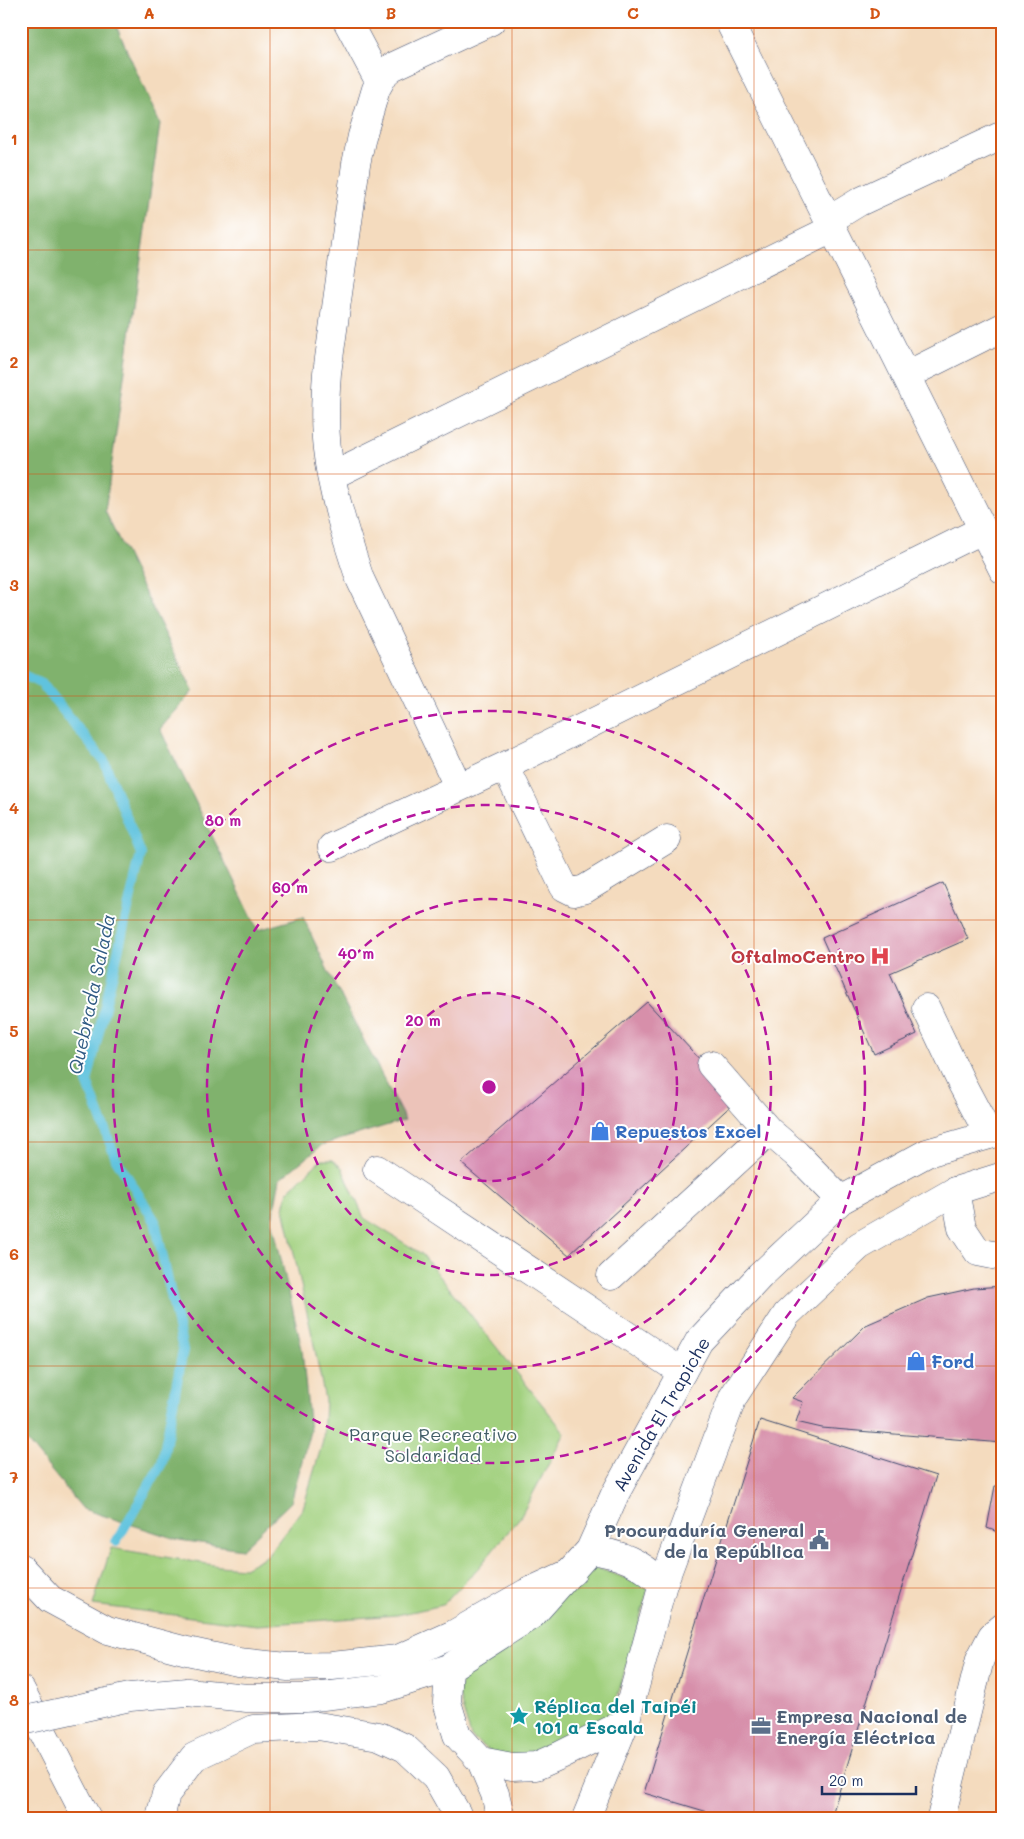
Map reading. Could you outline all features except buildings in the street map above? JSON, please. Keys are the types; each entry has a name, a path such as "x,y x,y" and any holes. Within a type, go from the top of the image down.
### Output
{"main road":[{"path":"347,21 379,81"},
{"path":"458,786 360,579 331,476 327,448 327,373 356,164 362,136 379,81 392,66 491,21"},
{"path":"729,21 907,375 982,530 1001,561"},
{"path":"331,476 830,225 859,202 1003,135"},
{"path":"907,375 1003,327"},
{"path":"332,847 458,786 505,766 982,530"},
{"path":"505,766 564,887 574,892 585,889 667,839"},
{"path":"926,1008 962,1084 996,1133"},
{"path":"711,1065 769,1131 796,1154 841,1200"},
{"path":"611,1276 769,1131"},
{"name":"Avenida El Trapiche","path":"21,1721 130,1698 187,1692 247,1698 306,1698 382,1689 449,1668 532,1615 590,1550 615,1494 699,1340 760,1276 841,1200 927,1153 996,1133"},
{"path":"377,1169 682,1372"},
{"path":"586,1818 625,1723 662,1584 733,1397 787,1314 859,1246 955,1191 1003,1176"},
{"path":"955,1191 962,1228 978,1252 1003,1257"},
{"path":"590,1550 610,1552 630,1559 647,1569 662,1584"},
{"path":"21,1568 50,1599 107,1630 238,1662 288,1667 332,1666 398,1659 454,1634 526,1593 572,1572"},
{"path":"941,1818 980,1659 992,1636 1003,1627"},
{"path":"449,1668 447,1702 457,1735 481,1761 495,1794 501,1818"},
{"path":"21,1690 87,1818"},
{"path":"481,1761 512,1767 536,1766 561,1756 625,1723"},
{"path":"160,1818 166,1794 194,1757 253,1729 318,1726 379,1736 405,1748 436,1777 457,1814 457,1818"}],"green space":[{"path":"21,21 114,21 160,124 105,511 193,691 160,729 258,930 303,917 329,973 405,1120 322,1145 280,1179 272,1220 302,1349 310,1431 291,1502 242,1549 179,1540 83,1509 21,1434"},
{"name":"Parque Recreativo Soldaridad","path":"321,1160 333,1160 342,1168 364,1218 422,1254 565,1433 521,1516 480,1566 443,1605 397,1615 257,1625 93,1605 111,1548 219,1566 244,1568 268,1555 303,1508 323,1441 325,1400 284,1208 288,1191"},
{"path":"588,1565 649,1586 611,1719 542,1755 498,1758 471,1737 459,1696 462,1670"}],"waterway":[{"name":"Quebrada Salada","path":"21,674 42,684 104,761 141,854 87,1082 116,1159 155,1221 183,1350 162,1463 116,1542"}],"place":[{"name":"OftalmoCentro","path":"880,956"},
{"name":"Repuestos Excel","path":"600,1131"},
{"name":"Ford","path":"916,1361"},
{"name":"Procuraduría General de la República","path":"819,1540"},
{"name":"Réplica del Taipéi 101 a Escala","path":"519,1716"},
{"name":"Empresa Nacional de Energía Eléctrica","path":"761,1726"}]}
